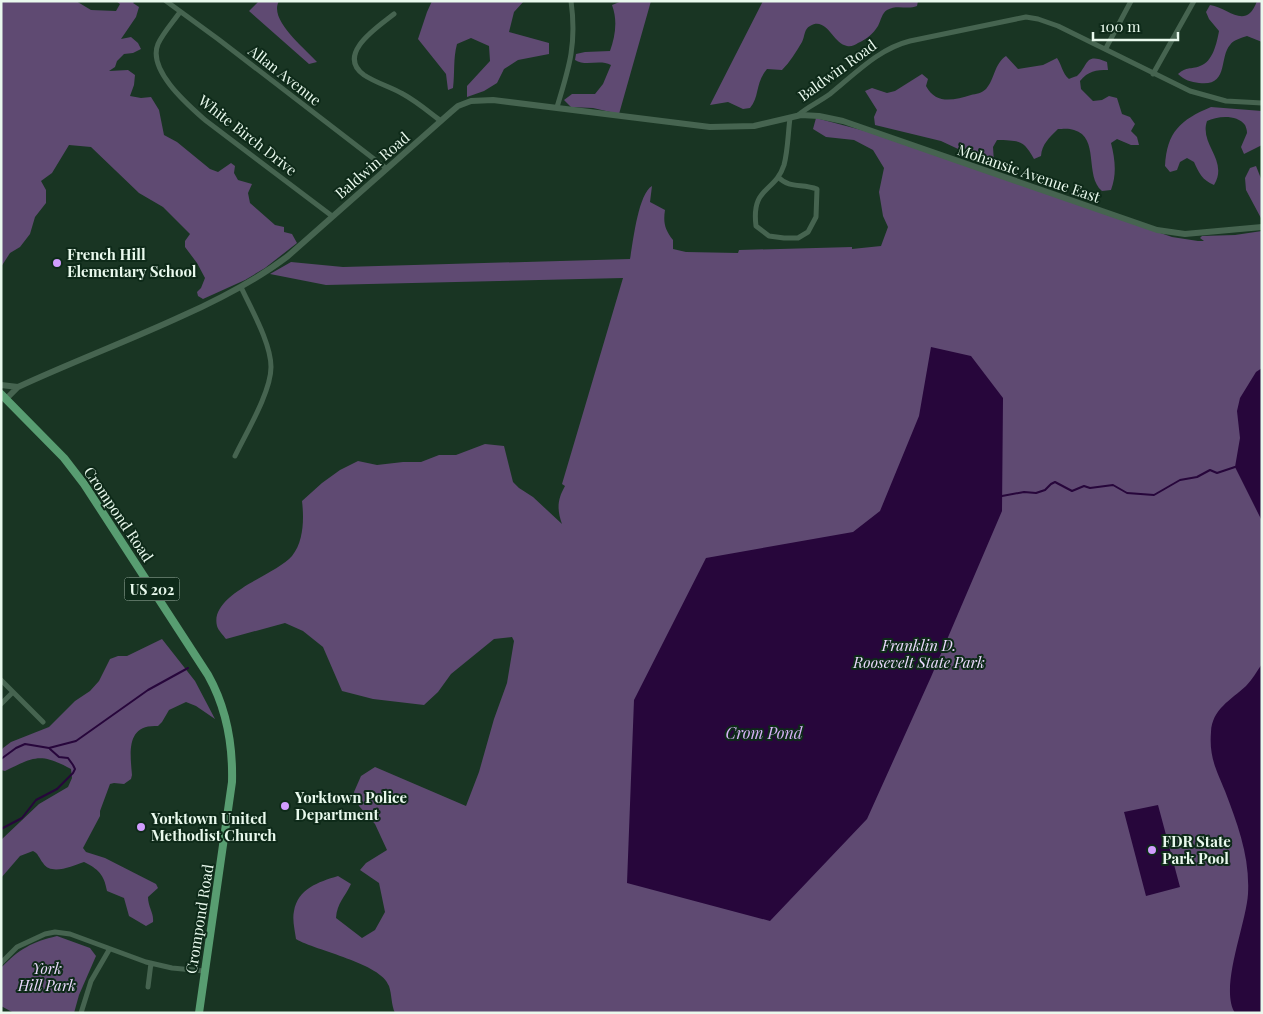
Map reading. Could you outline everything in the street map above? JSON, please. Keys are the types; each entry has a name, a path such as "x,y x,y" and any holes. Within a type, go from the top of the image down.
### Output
{"highway":[{"name":"Crompond Road","path":"4,396 64,458 84,484 208,676 223,710 231,747 232,782 199,1013"}],"street":[{"name":"Allan Avenue","path":"166,1 387,169"},
{"path":"556,108 573,50 571,1"},
{"path":"1106,48 1131,1"},
{"path":"1153,74 1194,1"},
{"name":"White Birch Drive","path":"180,12 156,51 158,66 171,85 189,106 205,120 332,216"},
{"path":"394,14 370,33 356,49 357,68 364,75 405,95 441,121"},
{"name":"Baldwin Road","path":"4,396 18,388 140,336 241,287 274,266 458,106 471,101 507,100 710,127 754,126 793,117 830,94 887,49 901,43 1015,18 1032,17 1058,26 1106,48 1153,74 1203,96 1226,101 1262,103"},
{"name":"Mohansic Avenue East","path":"793,117 819,116 843,121 1085,206 1166,232 1195,234 1262,227"},
{"path":"778,177 785,184 809,186 817,190 816,217 808,232 798,238 769,236 756,226 754,214 756,201 778,177 784,166 793,117"},
{"path":"235,456 263,399 271,366 263,334 241,287"},
{"path":"1,385 18,388"},
{"path":"1,680 43,722"},
{"path":"1,704 13,692"},
{"path":"1,963 17,947 45,934 55,932 70,934 151,964 204,971"},
{"path":"80,1013 92,981 109,950"},
{"path":"148,987 151,964"}],"green space":[{"path":"1,1 76,1 91,10 116,11 120,4 116,1 135,1 133,3 139,7 136,17 121,39 131,37 138,43 141,49 133,53 124,54 117,61 115,67 109,71 128,70 135,75 130,96 151,97 159,110 164,135 177,142 210,169 218,172 231,163 235,166 234,173 238,180 252,184 248,193 250,203 275,225 284,227 284,232 292,234 297,243 265,268 245,280 203,299 198,296 197,292 205,278 185,247 185,241 190,234 163,207 139,193 91,147 69,145 52,173 41,181 46,190 46,203 35,217 30,234 20,247 10,253 1,267"},
{"path":"259,1 279,1 277,9 283,25 317,62 309,64 249,11"},
{"path":"432,1 524,1 514,12 509,32 549,43 549,54 518,60 504,69 497,83 484,91 467,97 467,86 490,61 489,46 471,38 457,44 453,88 448,90 446,74 418,39"},
{"path":"622,1 651,1 619,114 593,108 571,107 564,100 572,94 595,94 603,84 611,65 606,63 579,62 575,60 576,54 610,51 615,29 612,5"},
{"path":"763,1 918,1 917,6 894,7 887,10 872,34 851,46 842,44 821,25 810,26 788,64 782,70 767,69 763,74 750,108 743,109 728,102 710,105"},
{"path":"1257,1 1262,1 1262,42 1247,36 1233,42 1227,50 1219,76 1208,83 1190,81 1178,74 1186,69 1204,64 1214,51 1219,31 1206,12 1210,5 1242,16 1248,15 1253,10"},
{"path":"1006,56 1018,69 1043,65 1057,58 1069,79 1077,76 1091,59 1100,59 1107,62 1108,70 1092,72 1080,81 1081,89 1093,101 1102,100 1109,96 1117,98 1122,114 1130,117 1135,124 1131,131 1137,137 1139,145 1131,145 1117,139 1111,143 1115,166 1111,190 1102,191 1097,184 1087,140 1082,134 1072,129 1058,129 1044,145 1041,156 1034,159 1027,148 1020,142 997,140 993,147 994,163 986,162 941,141 875,125 874,117 877,110 865,91 872,88 887,93 895,91 922,74 928,79 926,86 930,92 940,99 965,97 986,89 999,63"},
{"path":"1211,107 1262,111 1262,145 1244,154 1241,147 1247,132 1245,125 1241,121 1227,117 1207,121 1207,138 1218,168 1218,176 1214,185 1199,173 1194,162 1187,158 1180,162 1177,170 1170,172 1165,166 1169,144 1177,129 1183,122"},
{"name":"Franklin D. Roosevelt State Park","path":"816,118 865,131 1172,237 1204,241 1200,238 1202,236 1235,235 1262,231 1262,1013 395,1013 389,986 384,978 361,964 296,939 293,914 300,897 316,884 338,876 351,884 340,904 336,918 362,938 375,930 385,912 379,883 360,870 366,863 387,850 375,824 359,806 354,792 361,776 375,767 466,806 479,772 494,719 507,683 514,641 512,637 494,639 451,674 438,692 424,705 373,699 342,691 323,647 303,631 285,623 226,639 217,626 217,615 223,604 233,595 292,556 301,536 303,522 302,501 340,470 358,461 377,465 421,462 439,455 456,455 485,444 504,446 513,482 533,497 562,524 559,505 560,496 565,486 562,484 623,278 326,285 270,274 291,262 343,267 630,259 640,208 647,191 652,186 650,202 665,210 665,226 673,240 673,249 686,252 738,253 739,250 852,247 852,249 881,246 888,227 883,216 879,192 884,168 873,150 854,140 826,137 813,129"},
{"path":"1256,166 1262,181 1262,220 1246,190 1245,178 1250,168"},
{"path":"162,639 195,681 215,719 196,706 186,702 169,710 158,726 140,730 132,741 131,779 124,784 110,784 100,816 83,848 86,852 105,858 156,884 158,888 148,897 153,922 146,926 129,916 124,898 107,891 100,873 84,862 68,868 51,869 33,851 20,856 1,878 1,840 39,804 68,787 72,778 71,769 44,758 23,762 5,771 1,770 1,751 3,748 11,742 49,727 75,701 90,691 99,681 110,659 118,656 127,656"},
{"name":"York Hill Park","path":"57,936 90,948 96,956 79,995 74,1013 14,1013 1,1006 1,968 26,947"}],"water":[{"name":"Crom Pond","path":"931,347 971,356 1003,398 1002,511 931,677 867,819 770,921 627,883 634,700 706,558 853,532 880,511 919,416"},
{"path":"1262,368 1262,521 1235,467 1240,438 1237,411 1240,398 1256,372"},
{"path":"1262,664 1262,1013 1235,1013 1231,1002 1230,988 1248,894 1247,867 1239,829 1214,763 1211,749 1211,732 1212,724 1219,711 1248,684"},
{"name":"FDR State Park Pool","path":"1158,805 1180,887 1146,896 1124,812"}],"waterway":[{"path":"1002,496 1024,492 1036,493 1045,490 1055,482 1072,491 1084,486 1090,488 1113,485 1127,493 1154,495 1180,480 1197,477 1210,470 1217,473 1235,467"},
{"path":"1,759 25,744 49,748 76,741 148,690 188,668"},
{"path":"1,829 22,818 36,800 57,789 73,773 75,769 68,758 59,757 50,749"}],"place":[{"name":"French Hill Elementary School","path":"57,263"},
{"name":"Yorktown Police Department","path":"285,806"},
{"name":"Yorktown United Methodist Church","path":"141,827"},
{"name":"FDR State Park Pool","path":"1152,850"}]}
